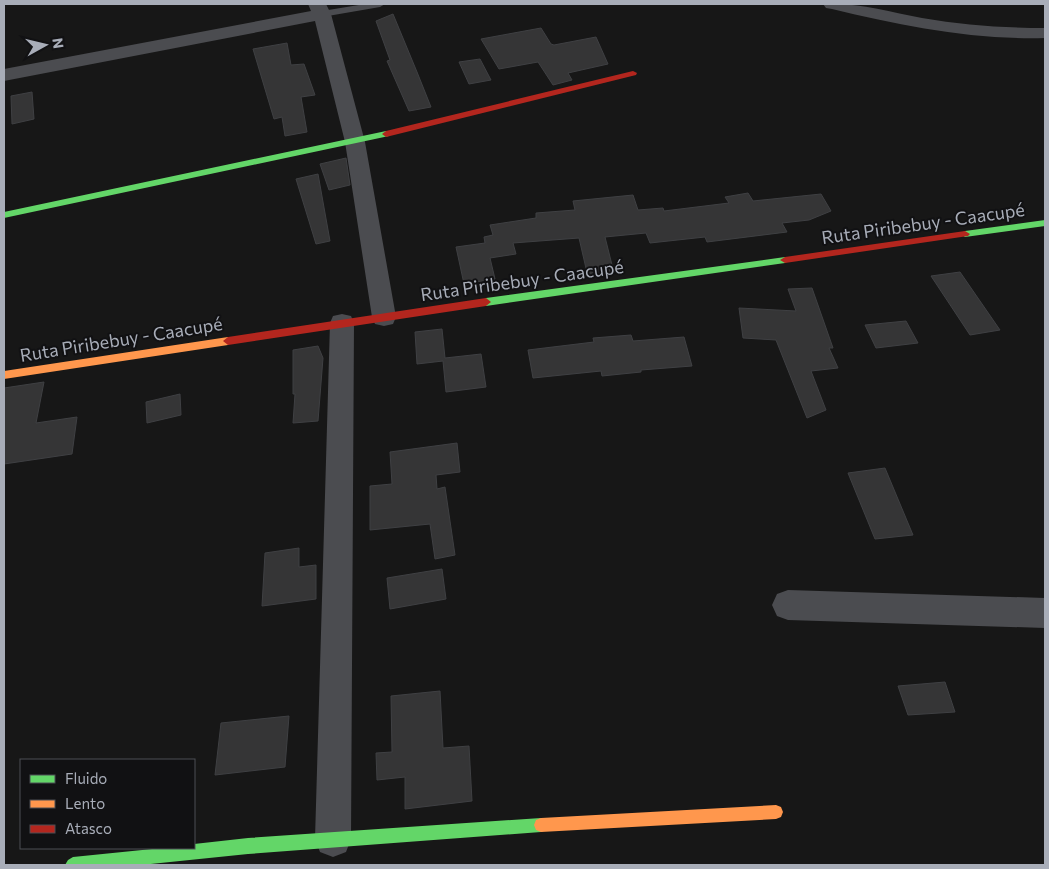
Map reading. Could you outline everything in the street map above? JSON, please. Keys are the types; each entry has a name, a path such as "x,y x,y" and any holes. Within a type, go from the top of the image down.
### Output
{"street":[{"path":"832,4 904,12 985,33 1045,33"},
{"path":"4,75 320,9 355,142 384,317"},
{"path":"4,215 355,142 633,73"},
{"name":"Ruta Piribebuy - Caacupé","path":"4,375 342,323 1045,223"},
{"path":"333,839 342,323"},
{"path":"788,605 1045,612"},
{"path":"73,865 134,857 333,839 776,812"}],"lane":[{"path":"320,9 380,4"}],"building":[{"path":"393,14 431,107 409,111 387,61 390,60 376,21"},
{"path":"541,28 551,44 554,45 596,37 608,64 568,73 572,80 553,85 538,62 499,69 481,39"},
{"path":"287,43 291,65 304,64 315,95 301,97 307,132 285,136 282,117 274,119 253,49"},
{"path":"480,59 491,80 469,84 459,62"},
{"path":"32,92 34,119 12,124 11,96"},
{"path":"346,158 350,185 329,190 320,164"},
{"path":"318,174 330,241 316,244 296,179"},
{"path":"748,193 753,201 821,194 831,211 809,220 782,223 787,232 707,242 705,237 650,243 646,233 605,237 614,273 588,277 579,238 513,243 516,254 490,258 495,279 464,284 456,247 485,243 484,237 493,235 490,225 536,218 536,213 575,210 573,201 633,195 638,210 663,208 664,211 729,203 725,197"},
{"path":"960,272 1000,330 970,335 931,276"},
{"path":"812,288 833,348 829,348 838,368 811,371 826,410 807,418 776,340 743,338 739,308 796,311 788,289"},
{"path":"906,321 918,343 876,348 865,325"},
{"path":"442,329 445,358 481,354 486,387 446,392 443,361 417,364 415,332"},
{"path":"631,335 633,341 684,337 692,366 641,370 641,372 602,376 601,371 533,378 528,350 594,342 593,338"},
{"path":"318,346 323,358 318,421 293,423 295,394 293,394 293,350"},
{"path":"44,382 36,423 77,417 72,454 4,464 4,388"},
{"path":"180,394 181,415 147,423 146,402"},
{"path":"457,443 460,472 436,475 437,489 445,487 455,555 435,559 430,524 370,530 370,486 392,484 390,452"},
{"path":"885,468 913,535 875,539 848,473"},
{"path":"299,548 299,567 316,565 316,599 262,606 265,553"},
{"path":"442,569 446,599 390,609 387,578"},
{"path":"945,682 955,712 908,715 898,686"},
{"path":"440,691 443,748 469,746 472,801 405,809 405,777 377,780 376,753 392,752 391,696"},
{"path":"289,716 285,767 215,775 221,723"}],"traffic: fast":[{"path":"4,215 386,134"},
{"path":"965,234 1045,223"},
{"path":"486,302 785,260"},
{"path":"73,865 248,846 541,825"}],"traffic: slow":[{"path":"4,375 228,341"},
{"path":"541,825 776,812"}],"traffic: jam":[{"path":"386,134 633,73"},
{"path":"785,260 965,234"},
{"path":"228,341 486,302"}]}
